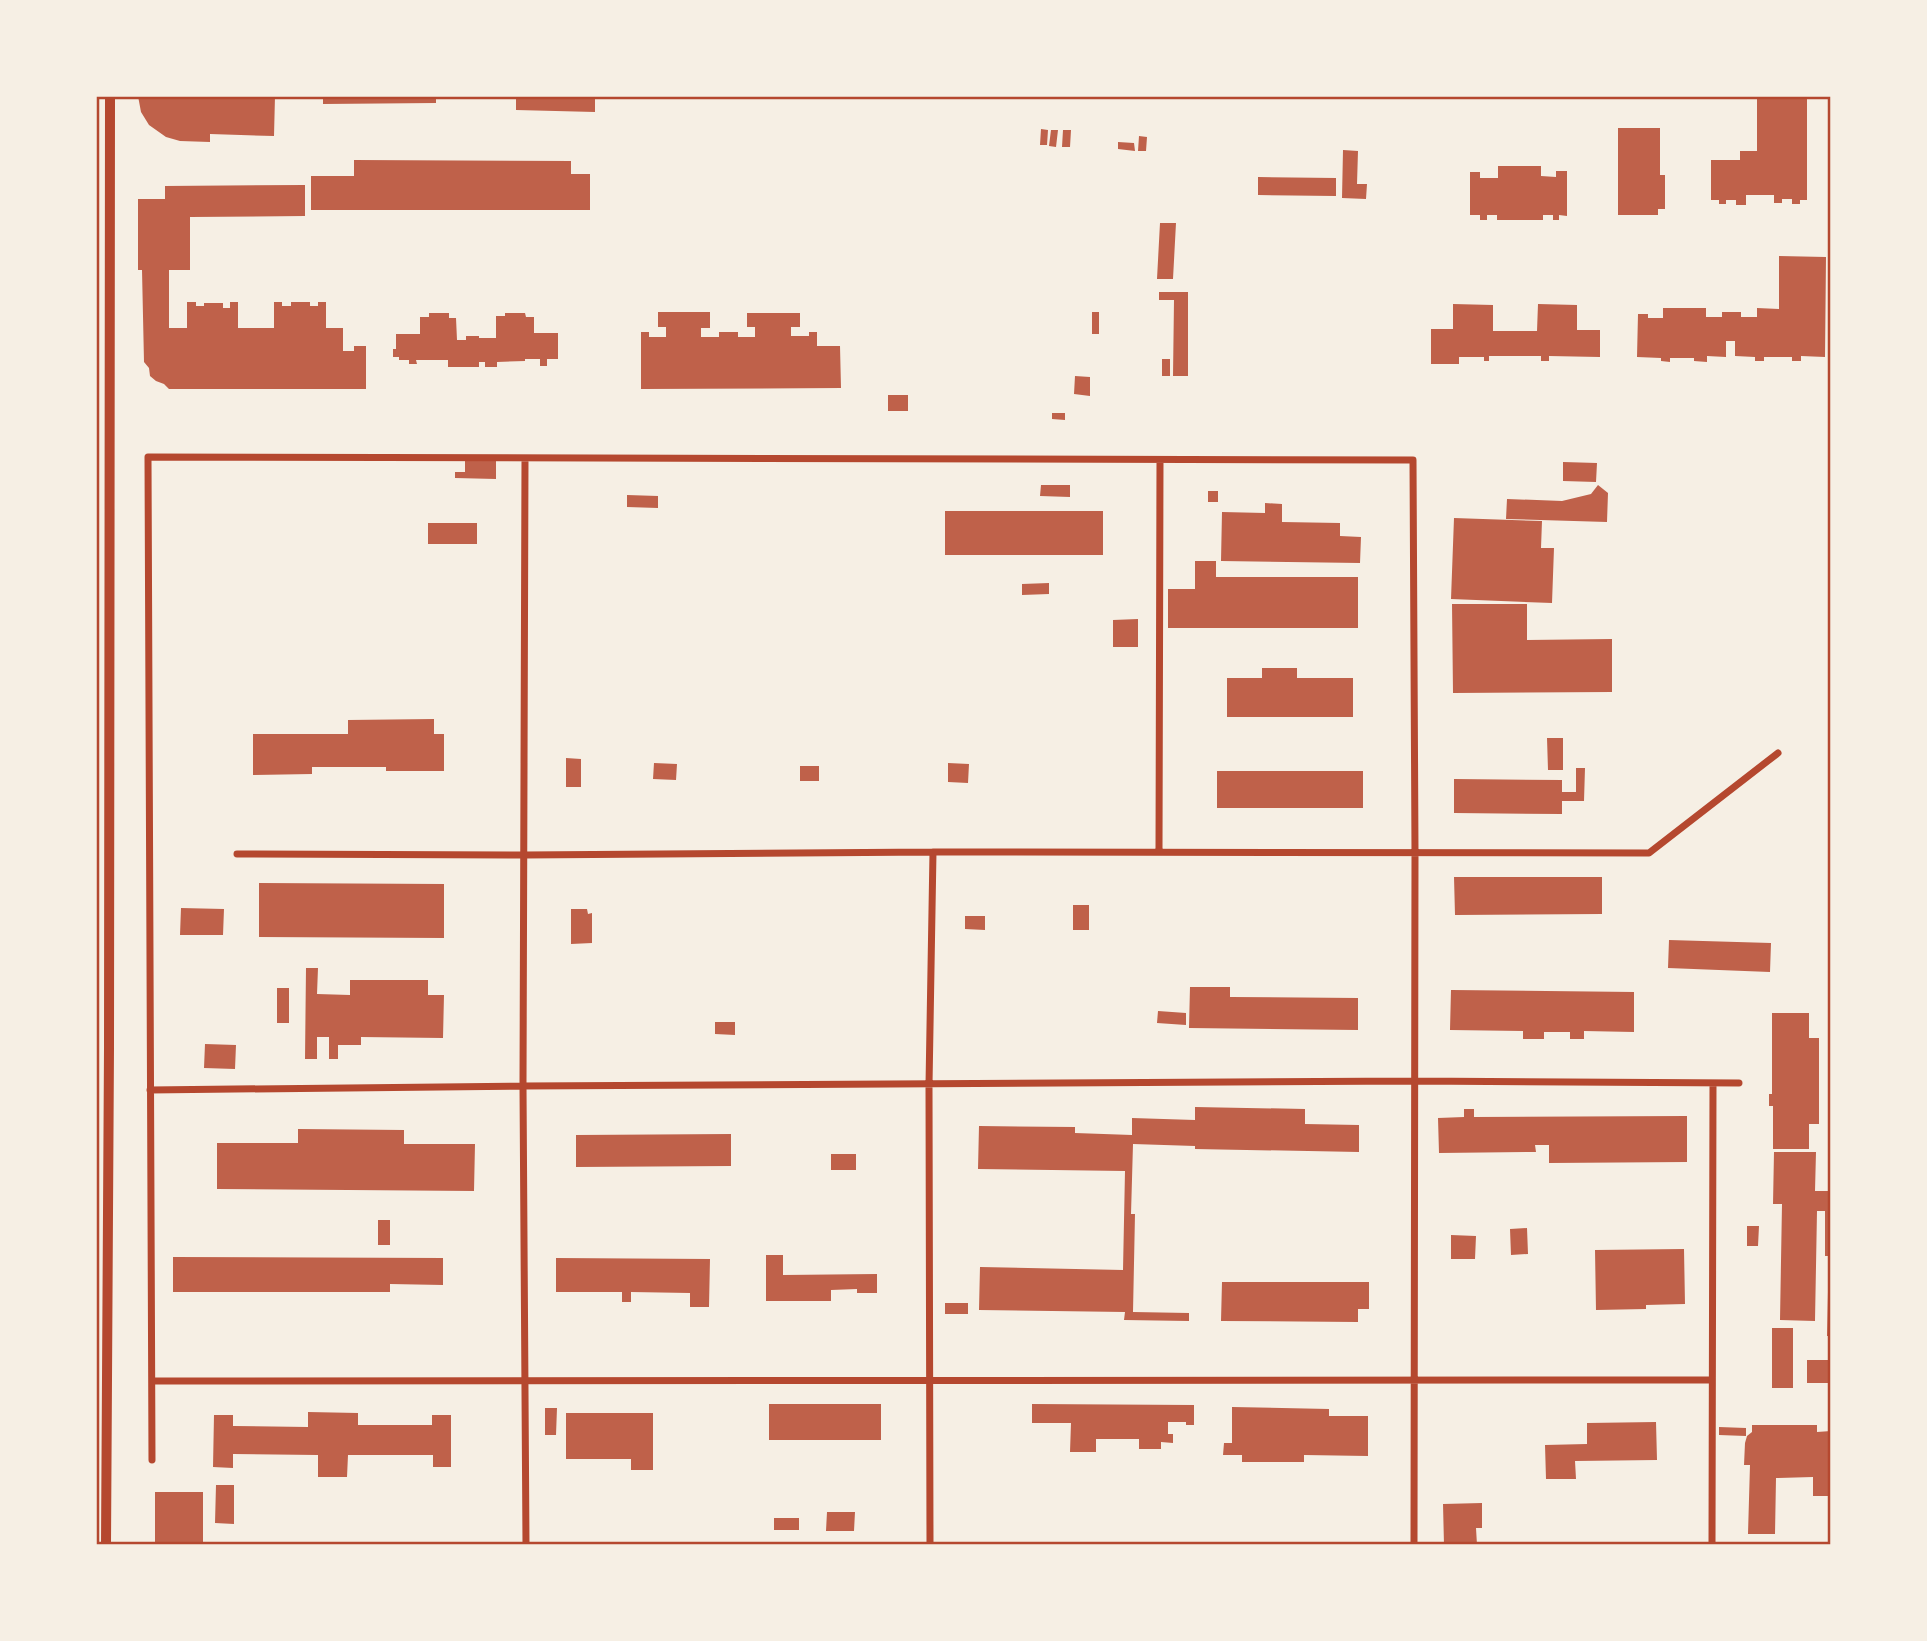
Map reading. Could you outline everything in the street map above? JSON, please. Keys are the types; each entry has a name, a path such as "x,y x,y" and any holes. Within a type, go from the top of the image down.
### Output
{"street":[{"path":"106,1545 110,96"},
{"path":"96,448 110,448"},
{"path":"152,1460 148,457 1413,460 1414,1545"},
{"path":"525,458 523,1086 526,1545"},
{"path":"1159,852 1160,460"},
{"path":"96,477 110,477"},
{"path":"237,854 1649,853 1778,753"},
{"path":"930,1545 929,1085 933,852"},
{"path":"96,1048 109,1048"},
{"path":"150,1090 1414,1081 1739,1083"},
{"path":"1712,1545 1713,1083"},
{"path":"152,1381 1711,1380"}],"building":[{"path":"138,96 275,96 274,136 210,134 210,142 180,141 166,137 149,125 141,112"},
{"path":"323,96 436,96 436,103 323,104"},
{"path":"516,96 595,96 595,112 516,110"},
{"path":"1757,96 1807,96 1807,200 1800,200 1800,204 1792,204 1792,199 1782,199 1782,203 1774,203 1774,195 1746,195 1746,205 1736,205 1736,200 1726,200 1726,204 1719,204 1719,200 1711,200 1711,160 1740,160 1740,151 1757,151"},
{"path":"1618,128 1660,128 1660,175 1665,175 1665,209 1658,209 1658,215 1618,215"},
{"path":"1041,129 1048,130 1047,145 1040,145"},
{"path":"1051,130 1058,130 1056,147 1049,146"},
{"path":"1063,130 1071,130 1070,147 1062,147"},
{"path":"1139,136 1147,137 1146,151 1138,151"},
{"path":"1118,142 1134,143 1135,151 1118,149"},
{"path":"1343,150 1358,151 1357,184 1367,184 1366,199 1342,198"},
{"path":"354,160 571,161 571,174 590,174 590,210 311,210 311,176 354,176"},
{"path":"1498,166 1541,166 1541,176 1556,177 1556,171 1567,171 1567,216 1559,215 1559,220 1553,220 1553,215 1543,215 1543,220 1497,220 1497,215 1487,215 1487,220 1480,220 1480,215 1470,215 1470,172 1480,172 1480,178 1498,178"},
{"path":"1258,177 1336,178 1336,196 1258,195"},
{"path":"305,185 305,216 190,217 190,270 169,270 169,328 187,328 187,302 196,302 196,306 223,303 223,308 230,308 230,302 238,302 238,328 274,328 274,302 291,306 291,302 310,302 310,306 318,306 318,302 326,302 326,328 343,328 343,351 354,351 354,346 366,346 366,389 169,389 156,381 150,376 149,368 144,362 142,270 138,270 138,199 165,199 165,186"},
{"path":"1160,223 1176,223 1173,279 1157,279"},
{"path":"1779,256 1826,257 1825,357 1801,356 1801,361 1792,361 1792,357 1764,357 1764,361 1755,361 1755,357 1735,356 1735,341 1726,341 1726,357 1707,356 1707,362 1694,361 1694,358 1670,358 1670,362 1661,361 1661,358 1637,357 1638,314 1648,314 1648,318 1663,318 1663,308 1706,308 1706,317 1722,317 1722,312 1741,312 1741,317 1757,317 1757,308 1779,309"},
{"path":"1159,292 1188,292 1188,376 1173,376 1174,300 1159,300"},
{"path":"1453,304 1493,305 1493,331 1537,331 1538,304 1577,305 1577,330 1600,330 1600,357 1549,356 1549,361 1541,361 1541,356 1489,356 1489,361 1484,361 1484,357 1459,357 1459,364 1431,364 1431,329 1453,329"},
{"path":"658,312 710,312 710,328 701,328 701,337 719,337 719,332 738,332 738,337 755,337 755,327 747,327 747,313 800,313 800,327 791,327 791,336 809,336 809,332 817,332 817,346 840,346 841,388 641,389 641,332 649,332 649,337 666,337 666,327 658,327"},
{"path":"1092,312 1099,312 1099,334 1092,334"},
{"path":"429,313 449,313 449,318 456,318 457,340 466,340 466,336 496,338 496,316 525,313 526,317 534,317 534,333 558,333 558,359 547,359 547,366 540,366 540,359 525,359 497,362 497,367 485,367 485,362 479,362 479,367 448,367 448,360 416,360 417,364 409,364 409,360 393,357 396,334 420,334 420,317 429,317"},
{"path":"1162,359 1170,359 1170,376 1162,376"},
{"path":"1075,376 1090,377 1090,396 1074,394"},
{"path":"888,395 908,395 908,411 888,411"},
{"path":"1052,413 1065,413 1065,420 1052,419"},
{"path":"465,459 496,460 496,479 455,478 455,472 465,472"},
{"path":"1563,462 1597,463 1596,482 1563,481"},
{"path":"1041,485 1070,485 1070,497 1040,496"},
{"path":"1598,485 1608,493 1607,522 1506,519 1507,499 1562,501 1591,494"},
{"path":"1208,491 1218,491 1218,502 1208,502"},
{"path":"627,495 658,496 658,508 627,507"},
{"path":"1265,503 1282,504 1282,522 1340,523 1340,536 1361,537 1360,563 1221,561 1222,512 1265,513"},
{"path":"945,511 1103,511 1103,555 945,555"},
{"path":"1454,518 1542,521 1541,548 1554,548 1552,603 1451,599"},
{"path":"428,523 477,523 477,544 428,544"},
{"path":"1195,561 1216,561 1216,577 1358,577 1358,628 1168,628 1168,589 1195,589"},
{"path":"1049,583 1049,594 1022,595 1022,584"},
{"path":"1452,604 1527,604 1527,640 1612,639 1612,692 1453,693"},
{"path":"1138,619 1138,647 1113,647 1113,620"},
{"path":"1262,668 1297,668 1297,678 1353,678 1353,717 1227,717 1227,678 1262,678"},
{"path":"434,719 434,734 444,734 444,771 386,771 386,767 312,767 312,774 253,775 253,734 348,734 348,720"},
{"path":"1547,738 1563,738 1563,770 1548,770"},
{"path":"566,758 581,759 581,787 566,787"},
{"path":"654,763 677,764 676,780 653,779"},
{"path":"948,763 969,764 968,783 948,782"},
{"path":"800,766 819,766 819,781 800,781"},
{"path":"1576,768 1585,768 1584,801 1562,801 1562,814 1454,813 1454,779 1562,780 1562,792 1576,792"},
{"path":"1217,771 1363,771 1363,808 1217,808"},
{"path":"1454,877 1602,877 1602,914 1455,915"},
{"path":"259,883 444,884 444,938 259,937"},
{"path":"1073,905 1089,905 1089,930 1073,930"},
{"path":"181,908 224,909 223,935 180,935"},
{"path":"571,909 587,909 588,914 592,913 592,943 571,944"},
{"path":"965,916 985,916 985,930 965,929"},
{"path":"1669,940 1771,943 1770,972 1668,968"},
{"path":"306,968 318,968 317,994 350,995 350,980 428,980 428,995 444,995 443,1038 361,1037 361,1045 338,1045 338,1059 329,1059 329,1037 317,1037 317,1059 305,1059"},
{"path":"1190,987 1230,987 1230,997 1358,998 1358,1030 1189,1028"},
{"path":"277,988 289,988 289,1023 277,1023"},
{"path":"1451,990 1634,992 1634,1032 1584,1031 1584,1039 1570,1039 1570,1032 1544,1032 1544,1039 1523,1039 1523,1031 1450,1030"},
{"path":"1158,1011 1186,1013 1186,1025 1157,1023"},
{"path":"1772,1013 1809,1013 1809,1038 1819,1038 1819,1124 1809,1124 1809,1149 1773,1149 1773,1106 1769,1106 1769,1094 1772,1094"},
{"path":"715,1022 735,1022 735,1035 715,1034"},
{"path":"205,1044 236,1045 235,1069 204,1068"},
{"path":"1195,1107 1305,1109 1305,1124 1359,1125 1359,1152 1195,1149 1195,1146 1133,1144 1133,1312 1189,1313 1189,1321 1124,1320 1125,1312 979,1310 980,1267 1123,1270 1125,1171 978,1169 979,1126 1075,1127 1075,1133 1132,1135 1132,1118 1195,1120"},
{"path":"1464,1109 1474,1109 1474,1117 1687,1116 1687,1162 1549,1163 1549,1145 1535,1145 1536,1152 1439,1153 1438,1118 1464,1117"},
{"path":"298,1129 404,1130 404,1144 475,1144 474,1191 217,1189 217,1143 298,1143"},
{"path":"731,1134 731,1166 576,1167 576,1135"},
{"path":"1774,1152 1816,1152 1815,1191 1831,1191 1831,1256 1825,1256 1825,1211 1817,1211 1815,1321 1780,1320 1782,1204 1773,1204"},
{"path":"831,1154 856,1154 856,1170 831,1170"},
{"path":"378,1220 390,1220 390,1245 378,1245"},
{"path":"1747,1226 1759,1226 1758,1246 1747,1246"},
{"path":"1527,1228 1528,1254 1511,1255 1510,1229"},
{"path":"1451,1235 1476,1236 1475,1259 1451,1259"},
{"path":"1684,1249 1685,1304 1646,1305 1646,1309 1596,1310 1595,1250"},
{"path":"766,1255 783,1255 783,1275 877,1274 877,1293 857,1293 857,1289 831,1290 831,1301 766,1301"},
{"path":"173,1257 443,1258 443,1285 390,1284 390,1292 173,1292"},
{"path":"556,1258 710,1259 709,1307 690,1307 690,1293 631,1292 631,1302 622,1302 622,1292 556,1292"},
{"path":"1222,1282 1369,1282 1369,1309 1358,1309 1358,1322 1221,1321"},
{"path":"1828,1292 1831,1292 1831,1336 1827,1336"},
{"path":"945,1303 968,1303 968,1314 945,1314"},
{"path":"1772,1328 1793,1328 1793,1388 1772,1388"},
{"path":"1807,1360 1831,1360 1831,1383 1807,1383"},
{"path":"769,1404 881,1404 881,1440 769,1440"},
{"path":"1032,1404 1194,1405 1194,1425 1168,1422 1168,1434 1173,1434 1173,1443 1161,1442 1161,1449 1139,1449 1139,1439 1096,1439 1096,1452 1070,1452 1071,1423 1032,1423"},
{"path":"1232,1407 1329,1409 1329,1416 1368,1416 1368,1456 1304,1455 1304,1462 1242,1462 1242,1455 1223,1455 1224,1443 1232,1443"},
{"path":"545,1408 557,1408 556,1435 545,1435"},
{"path":"308,1412 358,1413 358,1425 432,1425 432,1415 451,1415 451,1467 433,1467 433,1455 348,1455 347,1477 318,1477 318,1455 233,1454 233,1468 213,1467 214,1415 233,1415 233,1426 308,1427"},
{"path":"566,1413 653,1413 653,1470 631,1470 631,1459 566,1459"},
{"path":"1656,1422 1657,1460 1575,1461 1576,1479 1546,1479 1545,1445 1587,1444 1587,1423"},
{"path":"1752,1425 1817,1425 1817,1432 1831,1431 1831,1496 1813,1496 1813,1477 1776,1478 1775,1534 1748,1534 1750,1465 1744,1465 1745,1443 1752,1432"},
{"path":"1719,1427 1746,1428 1746,1436 1719,1435"},
{"path":"216,1485 234,1485 234,1524 215,1523"},
{"path":"155,1492 203,1492 203,1545 155,1545"},
{"path":"1482,1503 1482,1528 1476,1528 1477,1545 1444,1545 1443,1504"},
{"path":"827,1512 855,1512 854,1531 826,1531"},
{"path":"774,1518 799,1518 799,1530 774,1530"}]}
